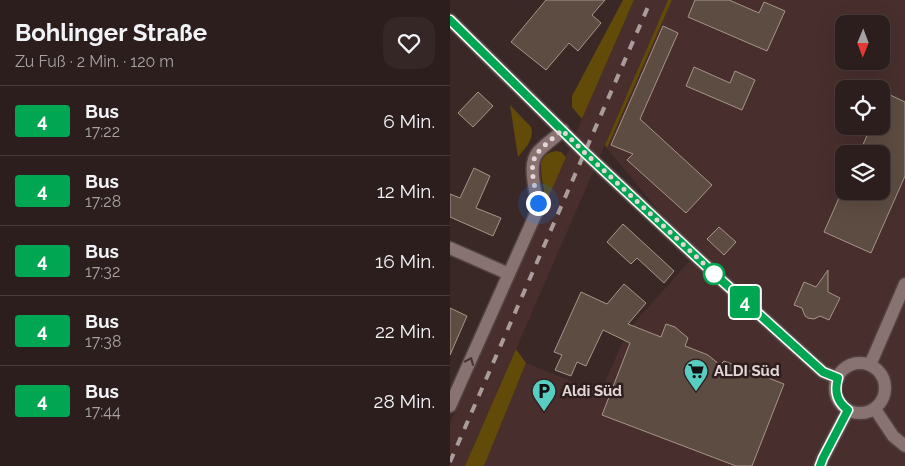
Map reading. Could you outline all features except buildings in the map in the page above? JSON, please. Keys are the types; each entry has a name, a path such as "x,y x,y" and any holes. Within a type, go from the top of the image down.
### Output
{"street":[{"path":"450,20 584,152 720,279 823,372 838,378"},
{"path":"450,406 537,212 538,203 532,168 534,160 537,153 562,130"},
{"path":"450,248 509,274"},
{"path":"870,365 905,284"},
{"path":"852,365 870,365 884,379 886,387 881,403 875,409 862,413 848,410 843,406 836,394 838,378 845,369 852,365"},
{"path":"875,409 893,436 905,446"},
{"path":"820,466 848,410"}],"shaded area":[{"path":"623,0 634,0 582,119 572,107 572,96"},
{"path":"634,0 668,0 465,466 450,466 450,423"},
{"path":"668,0 672,0 607,148 605,145"},
{"path":"672,0 905,0 905,466 484,466 526,363 600,393 628,330 695,255 607,148"},
{"path":"510,105 531,127 532,131 529,143 518,157"},
{"path":"556,151 561,152 566,157 546,203 541,164 546,155"},
{"path":"516,349 526,363 484,466 465,466"}],"railway":[{"path":"450,462 651,0"}],"bus line":[{"name":"4","path":"450,20 584,152 720,279 823,372 838,378 836,394 843,406 848,410 820,466"}],"place":[{"name":"ALDI Süd","path":"696,392"},
{"name":"Aldi Süd","path":"544,412"}],"route":[{"path":"538,203 532,168 534,160 537,153 562,130 716,275 714,274"}]}
